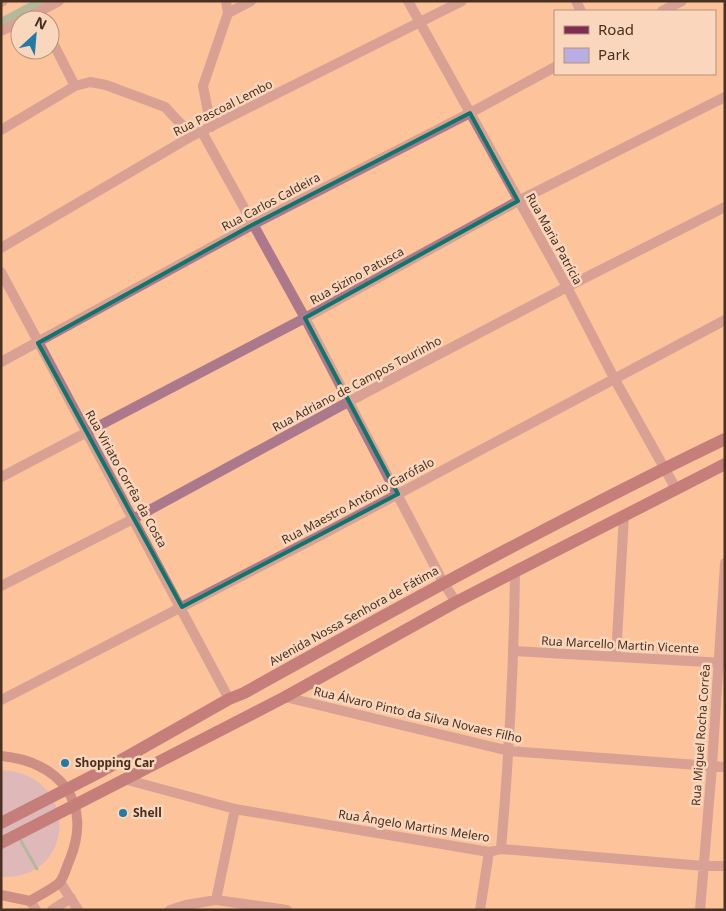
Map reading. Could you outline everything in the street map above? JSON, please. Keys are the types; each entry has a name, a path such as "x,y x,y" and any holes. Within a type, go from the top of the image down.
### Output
{"main road":[{"name":"Avenida Nossa Senhora de Fátima","path":"1,823 100,772 443,582 664,468 725,439"},
{"path":"1,843 285,698 456,602 725,464"},
{"path":"1,756 13,757 32,763 60,780 75,804 78,832 71,856 60,882 30,901 1,896"}],"street":[{"path":"47,10 58,1"},
{"path":"226,1 228,13 203,86 207,129 252,225 305,318 443,582 456,602"},
{"path":"228,13 251,1"},
{"name":"Rua Maria Patrícia","path":"408,1 567,287 614,378 676,489"},
{"name":"Rua Pascoal Lembo","path":"1,248 192,136 420,24 462,1"},
{"path":"664,10 682,1"},
{"path":"60,57 75,86"},
{"name":"Rua Carlos Caldeira","path":"1,362 252,225 554,68"},
{"path":"1,130 75,86 90,82 106,85 165,107 192,136"},
{"name":"Rua Sizino Patusca","path":"1,477 305,318 518,201 725,97"},
{"name":"Rua Adriano de Campos Tourinho","path":"1,586 133,519 348,402 567,287 725,207"},
{"name":"Rua Viriato Corrêa da Costa","path":"1,272 182,607 229,699"},
{"name":"Rua Maestro Antônio Garófalo","path":"1,700 398,494 725,320"},
{"path":"616,657 624,515"},
{"name":"Rua Miguel Rocha Corrêa","path":"700,910 722,663 725,563"},
{"path":"500,849 509,751 514,651 515,571"},
{"name":"Rua Marcello Martin Vicente","path":"514,651 722,663"},
{"name":"Rua Álvaro Pinto da Silva Novaes Filho","path":"285,698 509,751 725,767"},
{"name":"Rua Ângelo Martins Melero","path":"124,779 234,809 489,852 500,849 704,866 725,866"},
{"path":"216,900 234,809"},
{"path":"480,910 489,852"},
{"path":"60,882 78,910"},
{"path":"52,910 71,898"},
{"path":"170,910 216,900 287,910"},
{"path":"30,901 36,910"}],"highlighted area":[{"path":"470,113 518,201 305,318 398,494 182,607 38,343 252,225"}],"green space":[{"path":"1,770 27,776 46,789 56,807 60,826 55,846 44,863 26,874 1,877"}],"waterway":[{"path":"1,24 44,1"},
{"path":"21,841 37,869"}],"place":[{"name":"Shopping Car","path":"65,763"},
{"name":"Shell","path":"123,813"}]}
